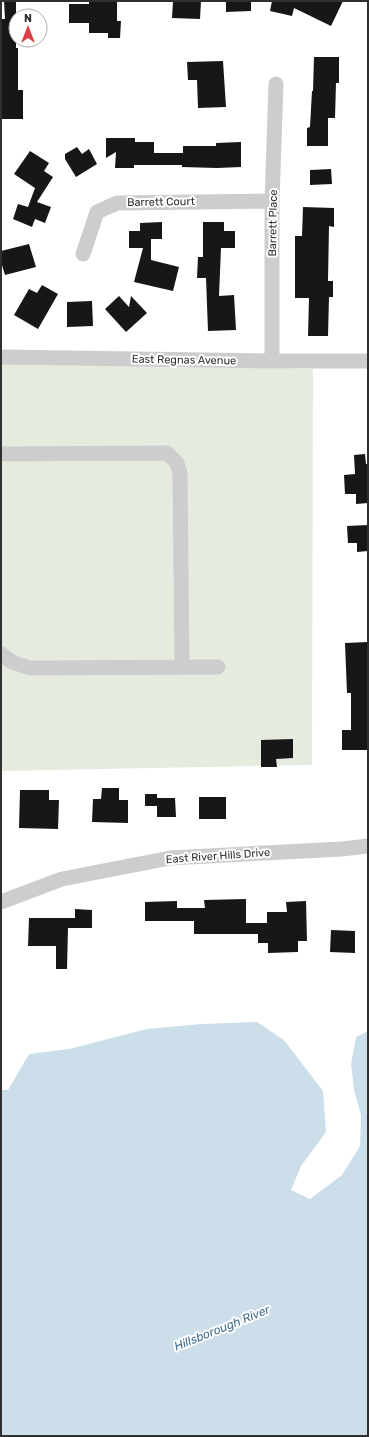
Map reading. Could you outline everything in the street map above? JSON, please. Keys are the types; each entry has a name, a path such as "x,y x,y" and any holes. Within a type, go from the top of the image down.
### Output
{"street":[{"name":"Barrett Place","path":"272,361 272,201 276,84"},
{"name":"Barrett Court","path":"83,254 96,212 117,203 272,201"},
{"name":"East Regnas Avenue","path":"1,357 368,361"},
{"path":"1,454 167,454 177,463 180,473 182,668"},
{"path":"1,654 12,662 30,668 218,667"},
{"name":"East River Hills Drive","path":"1,902 62,879 170,858 342,849 368,846"}],"shaded area":[{"path":"1,364 313,369 312,765 1,771"}],"water":[{"name":"Hillsborough River","path":"257,1022 284,1040 323,1091 326,1132 301,1166 291,1190 310,1199 342,1175 360,1146 361,1115 354,1090 351,1064 356,1037 368,1031 368,1436 1,1436 1,1090 8,1090 29,1054 69,1049 147,1029 202,1024"}],"building":[{"path":"4,1 16,1 16,8 8,8 8,48 18,48 18,90 23,90 23,119 1,119 1,19 5,19"},
{"path":"89,1 117,1 117,21 121,21 120,38 108,38 108,33 89,33 89,23 69,23 69,4 89,4"},
{"path":"173,1 201,1 200,19 172,18"},
{"path":"226,1 251,1 251,11 226,12"},
{"path":"272,1 343,1 331,26 294,8 292,16 270,11"},
{"path":"314,57 339,57 339,83 336,83 335,118 328,118 328,146 307,146 307,128 310,127 313,91"},
{"path":"223,61 226,107 198,108 197,80 188,80 187,62"},
{"path":"106,138 135,138 135,142 154,142 154,153 183,153 183,146 216,146 216,143 241,142 241,167 217,168 182,167 182,165 134,165 134,168 115,168 116,152 106,158"},
{"path":"77,147 82,154 89,149 97,164 76,177 65,159 65,154"},
{"path":"30,151 49,163 44,171 53,177 37,202 51,207 45,223 35,219 32,227 13,219 18,204 28,207 35,188 14,174"},
{"path":"331,169 332,184 310,185 310,170"},
{"path":"303,207 334,208 334,227 329,226 328,281 333,281 333,297 329,297 328,336 308,336 309,298 295,298 295,236 302,236"},
{"path":"162,222 162,239 151,239 151,260 179,267 173,291 134,282 143,248 129,248 129,231 140,231 140,223"},
{"path":"203,222 224,222 224,231 235,231 235,248 221,248 219,296 234,295 236,330 208,331 206,278 197,278 198,257 203,257"},
{"path":"29,244 36,267 5,275 1,262 1,251"},
{"path":"42,285 58,294 38,329 14,315 29,289 37,293"},
{"path":"119,296 129,307 131,296 147,313 126,332 105,309"},
{"path":"92,301 93,326 67,327 67,302"},
{"path":"365,454 366,464 368,464 368,503 356,504 356,494 345,494 344,475 355,474 354,455"},
{"path":"368,525 368,551 357,552 357,543 348,543 347,526"},
{"path":"368,642 368,750 342,750 342,730 351,730 351,693 347,693 345,643"},
{"path":"293,739 293,758 276,759 277,767 261,767 261,740"},
{"path":"102,788 119,788 119,800 128,800 128,823 92,822 93,799 101,799"},
{"path":"20,790 49,790 49,800 59,800 58,829 19,828"},
{"path":"145,794 157,794 157,798 175,798 176,817 157,817 157,806 145,806"},
{"path":"199,797 226,797 226,819 199,819"},
{"path":"246,899 246,923 267,923 267,912 287,912 286,902 306,901 307,941 298,941 298,952 268,953 268,943 258,943 258,934 194,934 194,921 145,921 145,902 177,901 177,908 205,908 204,900"},
{"path":"75,909 92,910 92,928 68,928 67,969 56,969 56,946 28,946 29,918 75,918"},
{"path":"331,930 355,931 355,953 330,952"}]}
